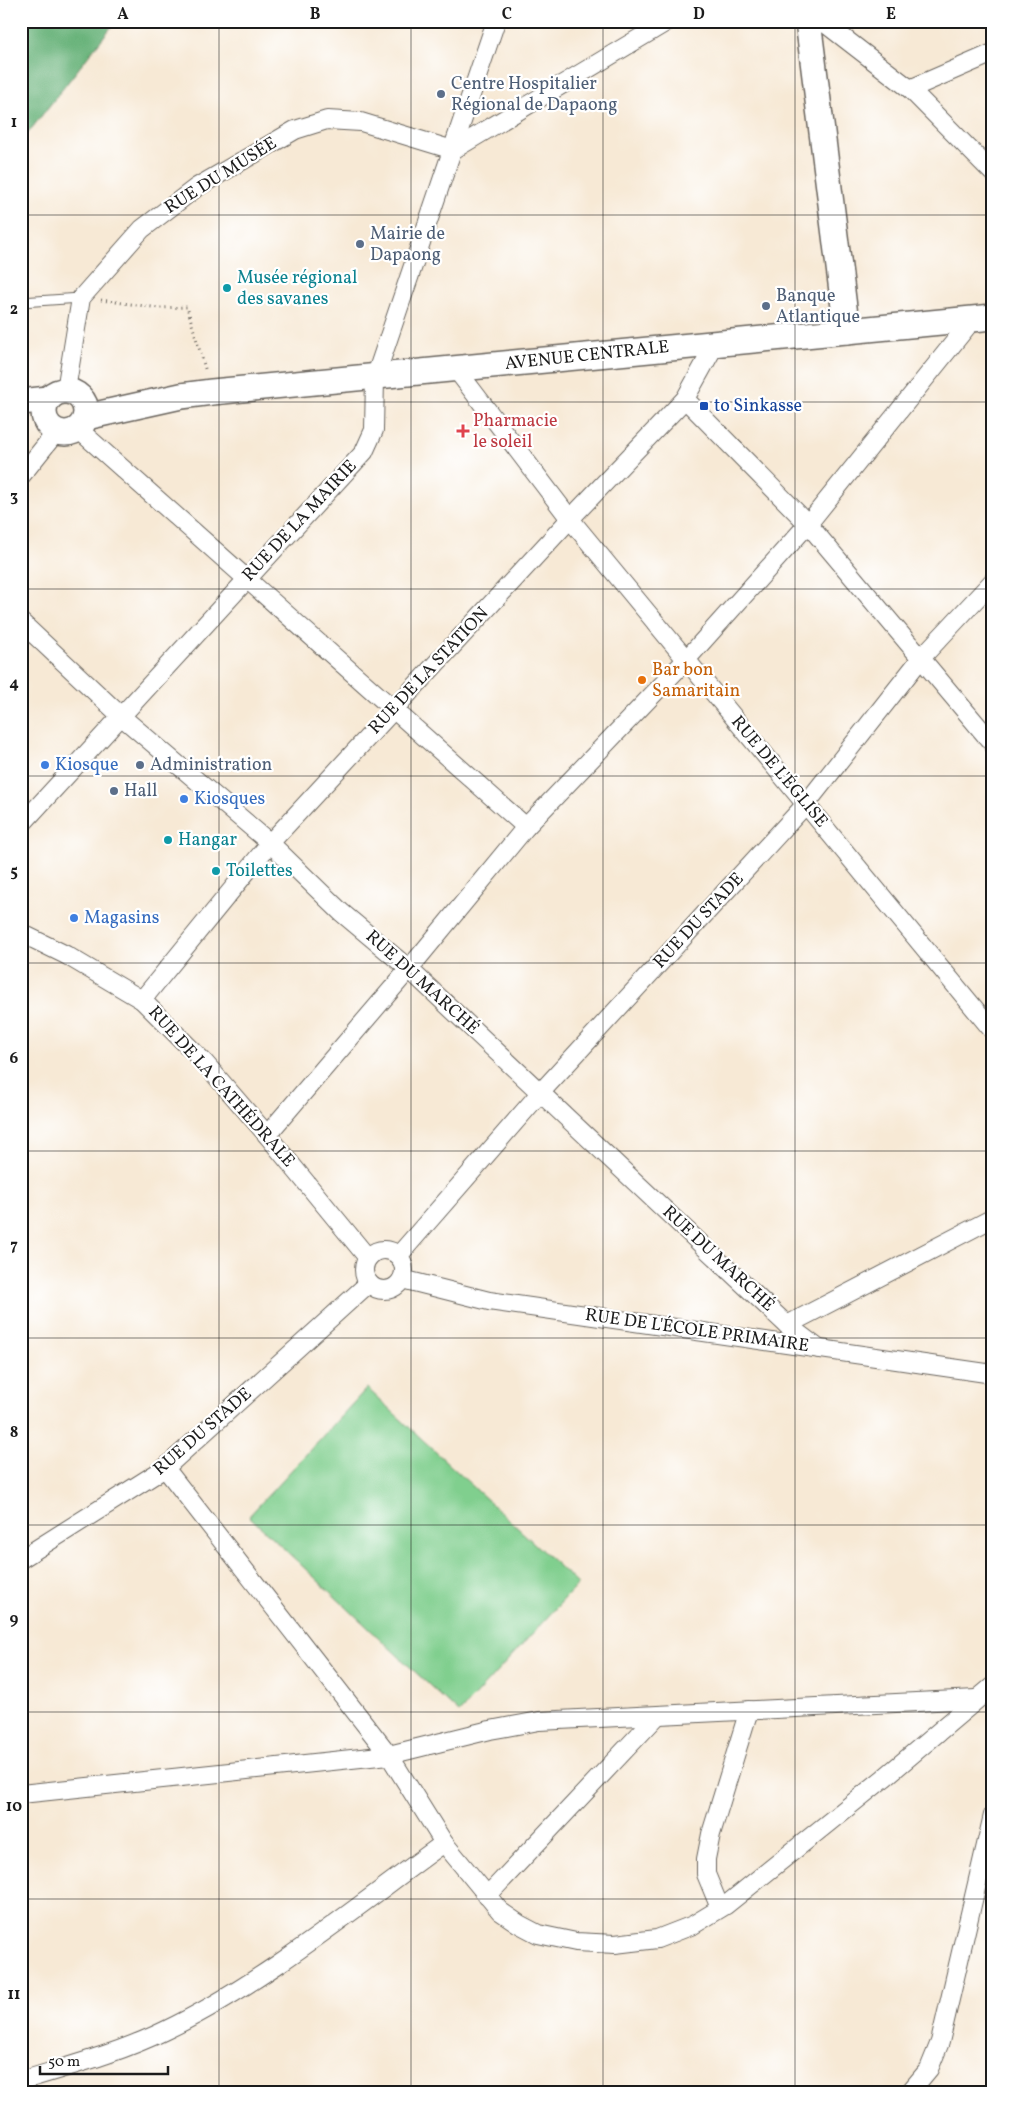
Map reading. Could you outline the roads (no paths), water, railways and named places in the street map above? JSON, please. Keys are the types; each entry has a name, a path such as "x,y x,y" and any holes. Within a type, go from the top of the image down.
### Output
{"main road":[{"path":"808,21 847,331"},
{"name":"AVENUE CENTRALE","path":"21,417 212,392 375,378 983,318"},
{"name":"AVENUE CENTRALE","path":"21,402 66,412"}],"street":[{"name":"RUE DE LA MAIRIE","path":"21,825 247,577 364,452 374,430 375,378 496,21"},
{"path":"453,150 668,21"},
{"path":"822,21 910,89 993,173"},
{"path":"910,89 993,53"},
{"name":"RUE DU MUSÉE","path":"81,298 142,228 168,207 197,187 309,124 327,120 361,122 453,150"},
{"path":"21,476 66,412 81,298"},
{"path":"267,1134 409,969 526,827 685,661 808,524 983,318"},
{"name":"RUE DE LA STATION","path":"142,1000 270,843 570,518 684,399 716,344"},
{"name":"RUE DE L'ÉGLISE","path":"456,369 570,518 685,661 806,804 993,1032"},
{"path":"684,399 808,524 922,657 993,744"},
{"path":"66,412 526,827"},
{"name":"RUE DU STADE","path":"399,1255 541,1092 806,804 922,657 993,581"},
{"name":"RUE DU MARCHÉ","path":"21,622 122,716 270,843 341,912 409,969 787,1325 819,1349"},
{"name":"RUE DE LA CATHÉDRALE","path":"21,933 66,954 142,1000 204,1062 267,1134 368,1258"},
{"path":"787,1325 993,1218"},
{"path":"386,1249 399,1255 405,1267 402,1279 398,1285 387,1290 374,1288 369,1283 364,1271 368,1258 373,1253 386,1249"},
{"name":"RUE DE L'ÉCOLE PRIMAIRE","path":"402,1279 489,1300 993,1374"},
{"name":"RUE DU STADE","path":"21,1559 165,1468 369,1283"},
{"path":"165,1468 389,1756 444,1843 500,1911 538,1934 576,1942 615,1944 657,1939 693,1925 720,1908 884,1778 993,1686"},
{"path":"21,1794 389,1756 490,1730 539,1721 976,1699"},
{"path":"720,1908 706,1874 706,1859 711,1834 749,1710"},
{"path":"487,1896 656,1716"},
{"path":"909,2093 929,2069 940,2042 993,1815"},
{"path":"21,2081 131,2046 196,2015 286,1957 444,1843"}],"lane":[{"path":"21,302 81,298"}],"place":[{"name":"Centre Hospitalier Régional de Dapaong","path":"441,94"},
{"name":"Mairie de Dapaong","path":"360,244"},
{"name":"Musée régional des savanes","path":"227,288"},
{"name":"Banque Atlantique","path":"766,306"},
{"name":"to Sinkasse","path":"704,406"},
{"name":"Pharmacie le soleil","path":"463,431"},
{"name":"Bar bon Samaritain","path":"642,680"},
{"name":"Kiosque","path":"45,765"},
{"name":"Administration","path":"140,765"},
{"name":"Hall","path":"114,791"},
{"name":"Kiosques","path":"184,799"},
{"name":"Hangar","path":"168,840"},
{"name":"Toilettes","path":"216,871"},
{"name":"Magasins","path":"74,918"}]}
